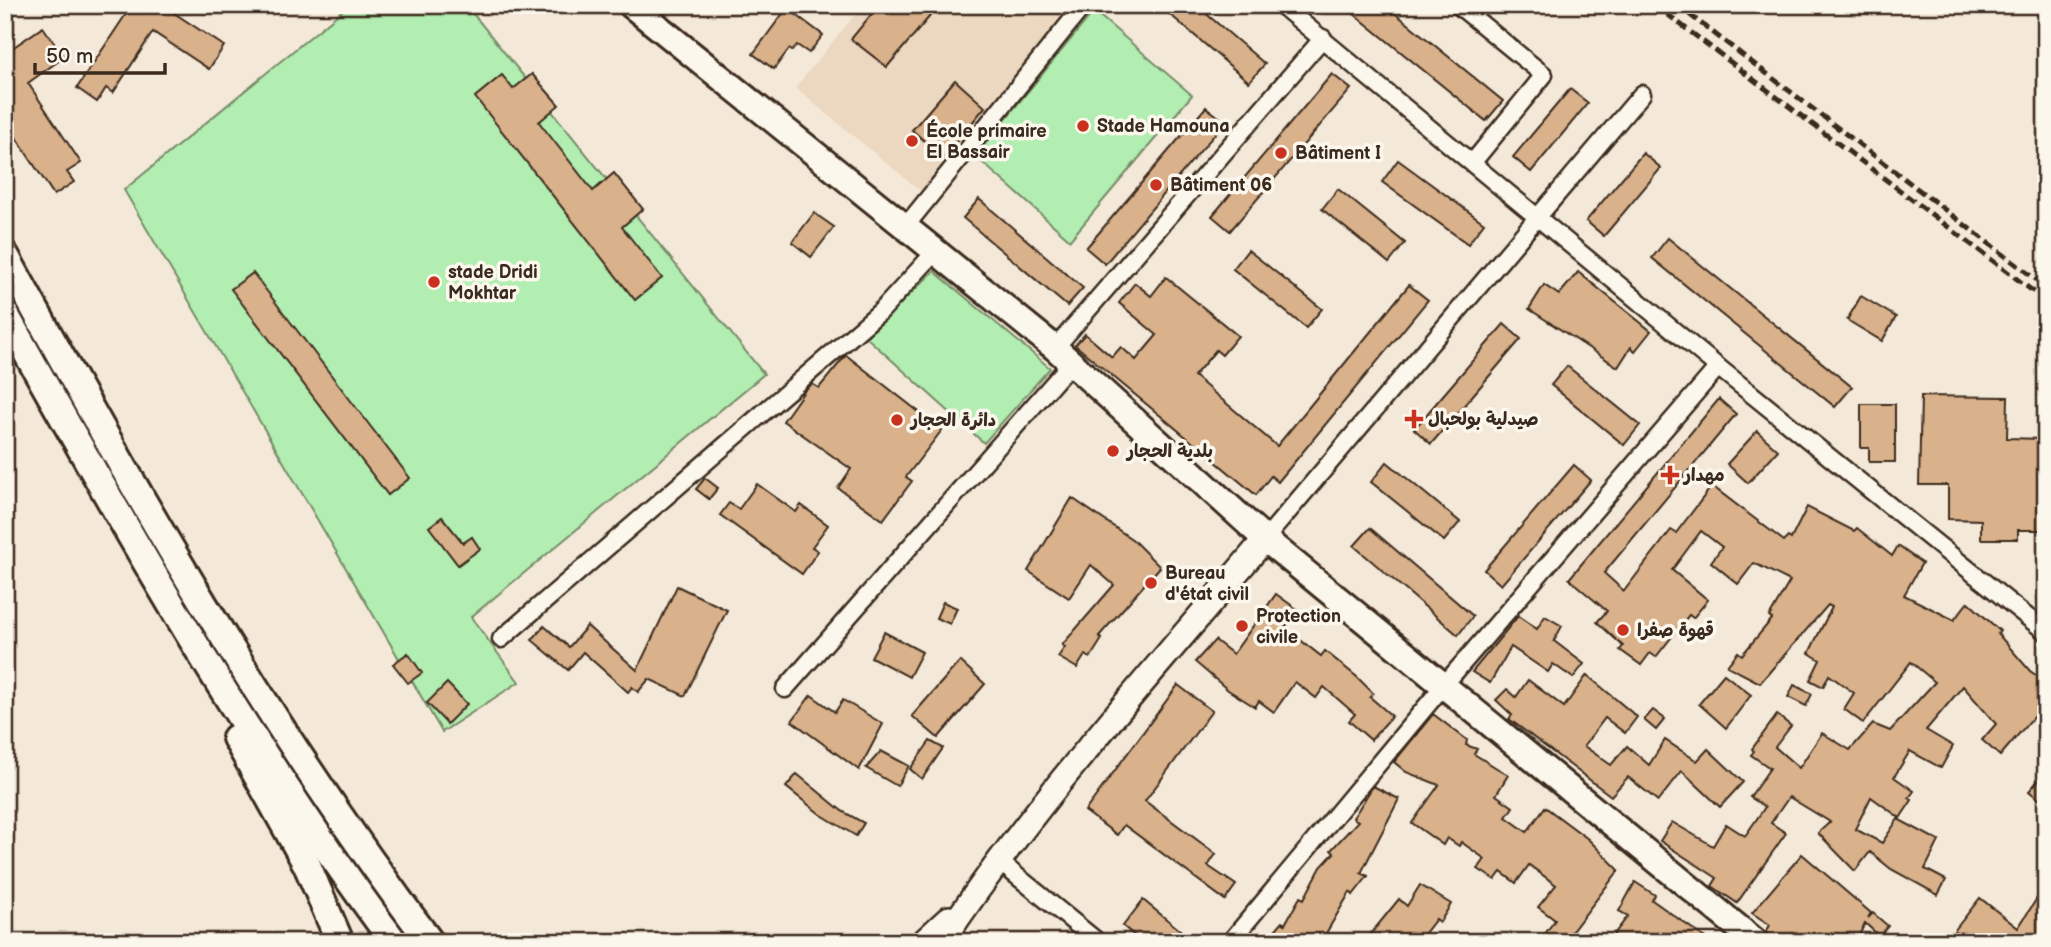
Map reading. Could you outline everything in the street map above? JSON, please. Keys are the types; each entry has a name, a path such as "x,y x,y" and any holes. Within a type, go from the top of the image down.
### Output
{"highway":[{"path":"5,255 78,387 233,651 366,857 430,942"},
{"path":"5,314 184,626 330,853 394,942"},
{"path":"184,626 204,679 307,865 340,942"}],"main road":[{"path":"631,5 1064,355 1265,539 1756,942"},
{"path":"942,942 963,908 1001,863 1062,780 1265,539"},
{"path":"923,942 963,908"}],"street":[{"path":"905,227 1084,5"},
{"path":"1281,5 1718,367 2046,632"},
{"path":"1458,5 1544,75 1473,162"},
{"path":"785,689 1064,355 1323,38"},
{"path":"1265,539 1642,94"},
{"path":"501,639 882,310 936,252"},
{"path":"1230,942 1444,685 1718,367"},
{"path":"1001,863 1098,942"}],"shaded area":[{"name":"École primaire El Bassair","path":"863,5 1075,5 923,193 795,88"}],"green space":[{"name":"stade Dridi Mokhtar","path":"349,5 466,5 764,374 471,617 519,682 442,732 124,190"},
{"name":"Stade Hamouna","path":"1094,11 1192,95 1070,240 975,156"},
{"path":"934,271 1050,368 984,443 866,337"}],"building":[{"path":"132,5 162,5 224,46 209,69 153,32 113,93 106,88 97,102 77,88"},
{"path":"879,5 918,5 930,16 887,67 851,39"},
{"path":"1159,5 1196,5 1265,64 1249,82"},
{"path":"1343,5 1385,5 1503,101 1486,121"},
{"path":"787,8 823,35 809,53 797,45 792,51 789,49 774,69 753,54"},
{"path":"43,27 64,57 28,83 81,163 67,172 74,182 54,195 5,121 5,53"},
{"path":"532,74 559,105 539,122 593,191 614,173 643,209 622,227 662,278 635,300 475,97 502,75 513,89"},
{"name":"Bâtiment I","path":"1332,74 1351,89 1230,231 1212,216"},
{"path":"955,80 985,107 943,158 912,130"},
{"path":"1570,89 1588,103 1531,172 1513,157"},
{"name":"Bâtiment 06","path":"1206,107 1225,122 1105,264 1086,248"},
{"path":"1643,153 1661,168 1604,236 1586,221"},
{"path":"1398,160 1484,223 1468,244 1382,182"},
{"path":"1338,189 1405,243 1389,263 1322,209"},
{"path":"979,199 1083,288 1067,306 963,218"},
{"path":"814,213 834,227 811,257 792,242"},
{"path":"1668,238 1852,387 1835,407 1652,258"},
{"path":"1248,250 1322,309 1306,328 1233,269"},
{"path":"1578,272 1651,331 1635,351 1631,347 1618,367 1529,309 1544,285 1559,295"},
{"path":"253,273 410,478 388,495 231,289"},
{"path":"1166,277 1238,336 1222,355 1216,350 1194,376 1277,446 1409,285 1428,300 1278,482 1271,476 1256,495 1075,345 1085,334 1112,357 1121,347 1136,360 1157,335 1119,303 1135,283 1151,296"},
{"path":"1861,296 1896,317 1882,341 1847,320"},
{"path":"1504,324 1521,339 1431,444 1414,429"},
{"path":"846,355 942,430 906,477 912,481 883,520 838,488 851,469 783,421 805,390 812,384 819,388"},
{"path":"1567,366 1640,425 1624,445 1551,385"},
{"path":"1921,396 2008,397 2007,438 2046,439 2046,530 2018,530 2018,539 1981,539 1981,520 1948,519 1948,485 1919,485"},
{"path":"1719,399 1736,414 1604,573 1624,591 1671,530 1676,533 1712,486 1784,541 1788,537 1791,539 1807,507 1854,531 1857,528 1892,556 1898,546 1922,563 1904,595 1954,620 1968,602 2000,631 1998,634 2030,671 2046,682 2046,722 2035,715 2000,756 1982,740 1996,724 1963,686 1926,730 1953,746 1941,768 1910,751 1894,777 1914,791 1909,798 1912,800 1900,818 1871,797 1855,829 1882,843 1898,819 1939,841 1925,869 1946,880 1938,895 1891,869 1870,852 1855,871 1818,833 1830,822 1789,797 1771,823 1786,833 1737,903 1712,886 1717,878 1660,841 1672,822 1713,846 1726,824 1745,836 1765,807 1750,797 1770,768 1751,755 1754,751 1752,749 1777,715 1791,726 1775,747 1799,768 1822,733 1850,750 1873,724 1890,731 1935,682 1911,662 1863,723 1844,709 1854,693 1829,675 1823,687 1810,680 1820,660 1809,653 1832,607 1828,605 1760,683 1727,666 1738,652 1742,655 1772,619 1769,617 1790,581 1754,563 1738,584 1711,562 1722,547 1701,531 1672,570 1708,600 1693,618 1689,615 1656,657 1650,653 1641,665 1620,650 1623,646 1597,622 1607,611 1569,579"},
{"path":"1861,404 1895,404 1895,462 1869,462 1869,448 1861,448"},
{"path":"1757,431 1778,450 1748,483 1727,464"},
{"path":"1387,462 1460,522 1444,541 1371,482"},
{"path":"1574,465 1591,480 1501,585 1484,570"},
{"path":"705,478 718,488 709,499 696,489"},
{"path":"757,484 796,512 801,505 828,525 812,547 818,551 802,574 720,515 729,503 739,509"},
{"path":"1072,498 1133,540 1160,567 1099,636 1102,639 1090,658 1085,655 1077,668 1058,657 1065,647 1062,645 1114,585 1091,565 1069,598 1028,571"},
{"path":"442,517 463,543 472,537 480,549 458,565 429,527"},
{"path":"1370,528 1473,616 1458,635 1354,546"},
{"path":"677,586 727,610 685,696 649,679 638,692 632,687 628,692 583,652 568,670 532,640 544,626 569,647 587,626 637,670"},
{"path":"1276,594 1298,610 1285,628 1321,656 1325,651 1357,677 1373,693 1370,697 1392,716 1371,740 1349,721 1355,714 1324,687 1316,698 1295,682 1274,712 1259,701 1255,707 1228,690 1195,662 1215,640 1233,654"},
{"path":"943,602 957,608 950,624 936,618"},
{"path":"1518,616 1537,629 1545,616 1562,626 1554,641 1584,664 1573,678 1553,664 1548,672 1511,647 1490,683 1472,672"},
{"path":"884,632 922,652 909,677 871,657"},
{"path":"408,653 422,673 408,683 393,664"},
{"path":"960,661 985,684 938,738 912,716"},
{"path":"1724,674 1751,695 1726,728 1699,704"},
{"path":"1587,675 1637,717 1625,733 1605,718 1584,746 1611,765 1627,746 1649,765 1665,740 1697,761 1708,749 1743,782 1720,807 1682,771 1658,801 1628,777 1611,796 1509,719 1512,715 1496,700 1507,689 1516,697 1528,680 1564,707"},
{"path":"447,683 467,704 447,724 427,703"},
{"path":"1178,685 1212,711 1145,801 1216,854 1208,866 1236,885 1225,900 1124,825 1117,835 1085,811"},
{"path":"1794,685 1812,694 1806,706 1788,697"},
{"path":"811,695 835,712 843,700 883,724 859,770 792,721"},
{"path":"1653,710 1665,719 1656,730 1644,720"},
{"path":"1433,714 1467,740 1466,745 1477,749 1474,754 1508,775 1496,795 1513,807 1506,817 1527,832 1545,807 1588,839 1619,870 1570,934 1578,942 1539,942 1555,920 1538,907 1556,885 1529,865 1516,883 1501,872 1495,880 1478,869 1485,859 1461,842 1459,846 1447,838 1443,845 1412,823 1439,785 1406,772 1394,762"},
{"path":"930,741 943,748 922,779 910,769"},
{"path":"881,751 909,766 897,786 866,768"},
{"path":"2046,771 2046,805 2029,791"},
{"path":"797,774 842,811 864,823 856,836 820,814 786,787"},
{"path":"1373,786 1399,799 1361,873 1368,876 1353,895 1350,892 1321,942 1265,942 1282,922 1285,924 1300,897 1304,899 1321,867 1334,853 1331,850 1358,821 1353,818"},
{"path":"1802,854 1871,913 1868,918 1873,913 1888,926 1879,936 1865,923 1856,942 1778,942 1770,937 1766,932 1770,925 1752,913"},
{"path":"1635,882 1655,895 1652,900 1711,942 1639,942 1632,937 1628,942 1608,942 1628,916 1619,911"},
{"path":"2046,884 2046,942 1967,942 1954,931 1980,898 2018,928"},
{"path":"1420,885 1451,904 1440,922 1436,919 1418,942 1364,942 1399,899 1407,906"},
{"path":"1143,900 1181,931 1173,942 1142,942 1123,926"}],"railway":[{"path":"1655,5 2046,301"},
{"path":"1677,5 2046,287"}],"place":[{"name":"Stade Hamouna","path":"1083,126"},
{"name":"École primaire El Bassair","path":"912,141"},
{"name":"Bâtiment I","path":"1281,153"},
{"name":"Bâtiment 06","path":"1156,185"},
{"name":"stade Dridi Mokhtar","path":"434,282"},
{"name":"صيدلية بولحبال","path":"1414,419"},
{"name":"دائرة الحجار","path":"897,420"},
{"name":"بلدية الحجار","path":"1113,451"},
{"name":"مهدار","path":"1670,475"},
{"name":"Bureau d'état civil","path":"1151,583"},
{"name":"Protection civile","path":"1242,626"},
{"name":"قهوة صفرا","path":"1623,630"}]}
